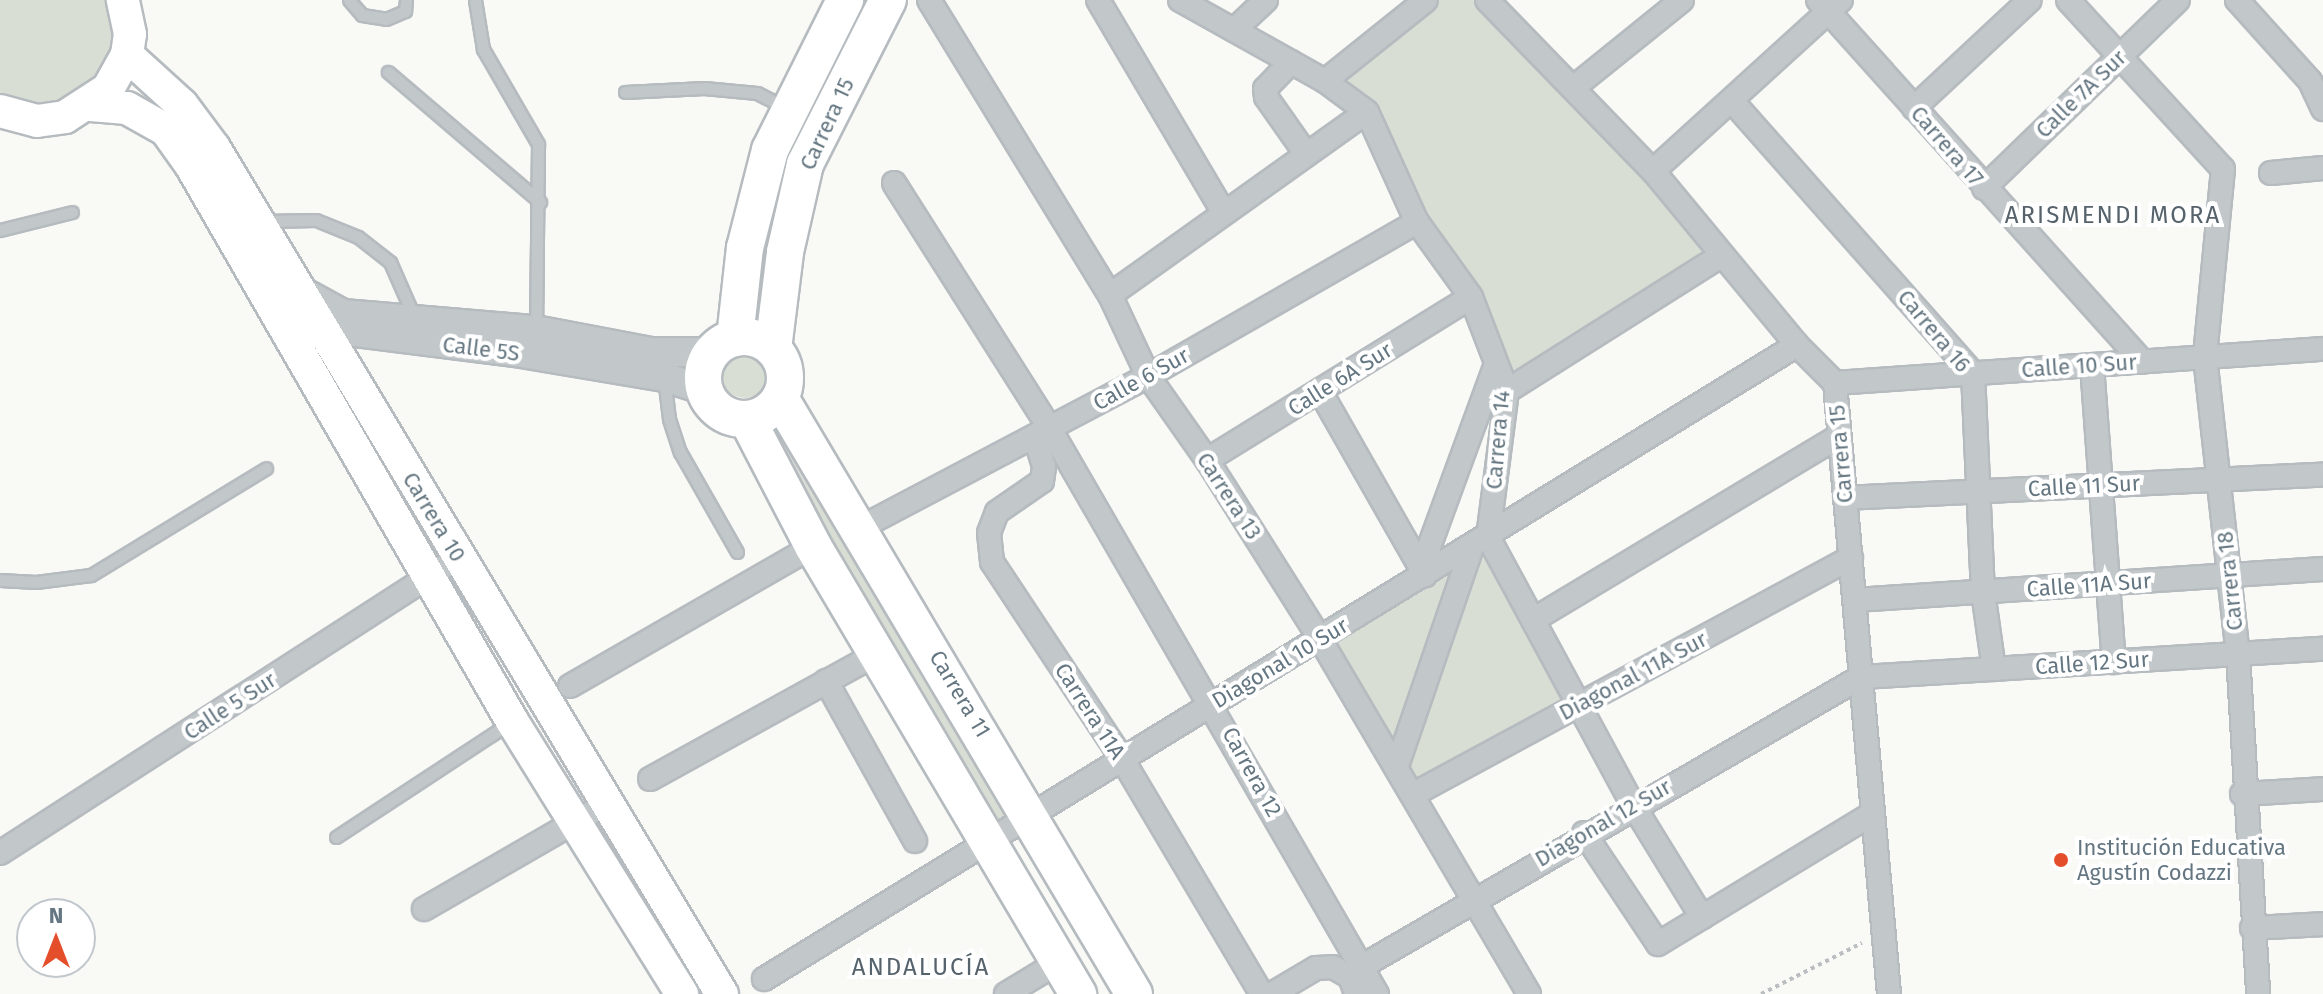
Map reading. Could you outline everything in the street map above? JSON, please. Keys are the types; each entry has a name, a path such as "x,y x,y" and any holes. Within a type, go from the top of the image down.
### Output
{"main road":[{"path":"123,0 128,45"},
{"path":"0,111 37,121 65,117 91,105 108,89 150,0"},
{"name":"Carrera 15","path":"773,349 785,252 805,164 888,0"},
{"name":"Carrera 15","path":"724,345 770,150 837,7"},
{"name":"Carrera 10","path":"128,45 182,105 258,221 281,290 321,330 722,994"},
{"name":"Carrera 10","path":"91,105 127,108 166,130 281,290 429,578 574,823 682,994"},
{"path":"762,341 773,349 785,372 780,398 771,409 747,419 721,412 705,390 703,374 724,345 762,341"},
{"name":"Carrera 11","path":"780,398 1031,814 1134,994"},
{"path":"747,419 813,546 1078,994"}],"street":[{"name":"Carrera 13","path":"929,0 1110,295 1148,376 1207,460 1320,639 1529,994"},
{"name":"Carrera 14","path":"1180,0 1325,81 1367,112 1417,222 1471,297 1507,391 1480,542 1397,766"},
{"path":"1234,30 1266,0"},
{"path":"1325,81 1426,0"},
{"name":"Carrera 15","path":"1487,0 1653,171 1797,345 1835,383 1889,994"},
{"path":"1573,88 1656,8 1682,0"},
{"path":"1914,108 2030,0"},
{"path":"2068,0 2120,56"},
{"name":"Calle 7A Sur","path":"1984,188 2178,0"},
{"path":"2237,0 2317,75 2323,109"},
{"path":"1106,4 1223,211"},
{"path":"1653,171 1732,101 1829,4"},
{"name":"Carrera 17","path":"1829,4 1984,188 2143,362"},
{"name":"Carrera 18","path":"2120,56 2223,169 2205,357 2238,654 2242,794 2258,994"},
{"path":"1291,62 1265,89 1266,97 1306,154"},
{"name":"Carrera 16","path":"1732,101 1973,373 1983,592 1994,669"},
{"path":"1110,295 1223,211 1367,112"},
{"path":"2271,173 2323,168"},
{"name":"Carrera 12","path":"894,183 1042,433 1213,704 1356,979 1377,994"},
{"name":"Calle 6 Sur","path":"860,528 1148,376 1417,222"},
{"path":"1507,391 1722,255"},
{"name":"Calle 5S","path":"281,290 343,314 415,320 534,343 705,390"},
{"name":"Calle 6A Sur","path":"1207,460 1321,393 1471,297"},
{"name":"Calle 5S","path":"321,330 651,352 724,345"},
{"name":"Diagonal 10 Sur","path":"764,979 1121,757 1320,639 1423,572 1480,542 1797,345"},
{"name":"Calle 10 Sur","path":"1835,383 2323,349"},
{"path":"1423,572 1496,364"},
{"path":"2092,365 2114,662"},
{"path":"1321,393 1423,572"},
{"name":"Carrera 11A","path":"1042,433 1042,481 997,512 989,533 992,562 1121,757 1262,994"},
{"path":"1533,620 1839,436"},
{"name":"Calle 11 Sur","path":"1845,498 2323,475"},
{"path":"1480,542 1533,620 1633,805 1702,917"},
{"path":"570,686 813,546"},
{"name":"Calle 5 Sur","path":"0,853 459,557"},
{"name":"Diagonal 11A Sur","path":"1414,794 1851,558"},
{"name":"Calle 11A Sur","path":"1855,600 2323,569"},
{"name":"Calle 12 Sur","path":"1861,677 2323,649"},
{"path":"650,779 876,654"},
{"name":"Diagonal 12 Sur","path":"1356,979 1475,898 1861,677"},
{"path":"826,681 915,841"},
{"path":"2242,794 2323,789"},
{"path":"424,909 606,804"},
{"path":"1584,833 1658,944 1872,814"},
{"path":"2252,928 2323,924"},
{"path":"1006,994 1059,962"},
{"path":"1272,994 1316,968 1333,967 1356,979"}],"lane":[{"path":"349,0 362,15 386,19 405,11 406,0"},
{"path":"475,0 483,49 538,144 540,202 534,343"},
{"path":"388,72 540,202"},
{"path":"625,92 704,88 757,93 789,110"},
{"path":"0,230 72,212"},
{"path":"258,221 316,220 358,237 390,262 415,320"},
{"path":"664,377 669,419 680,452 737,552"},
{"path":"0,580 36,582 91,575 266,468"},
{"path":"336,837 512,721"}],"path":[{"path":"1761,994 1882,932"}],"shaded area":[{"path":"0,0 114,0 121,29 109,71 54,107 0,95"},
{"path":"1426,0 1487,0 1722,255 1507,391 1367,112 1325,81"},
{"path":"745,352 761,359 768,375 761,391 745,398 729,391 722,375 729,359"},
{"path":"776,417 1006,815 990,825 760,427"},
{"path":"1485,553 1569,701 1418,783 1328,641 1422,584"}],"place":[{"name":"Institución Educativa Agustín Codazzi","path":"2061,860"}],"district":[{"name":"ARISMENDI MORA","path":"2113,216"},
{"name":"ANDALUCÍA","path":"921,968"}]}
